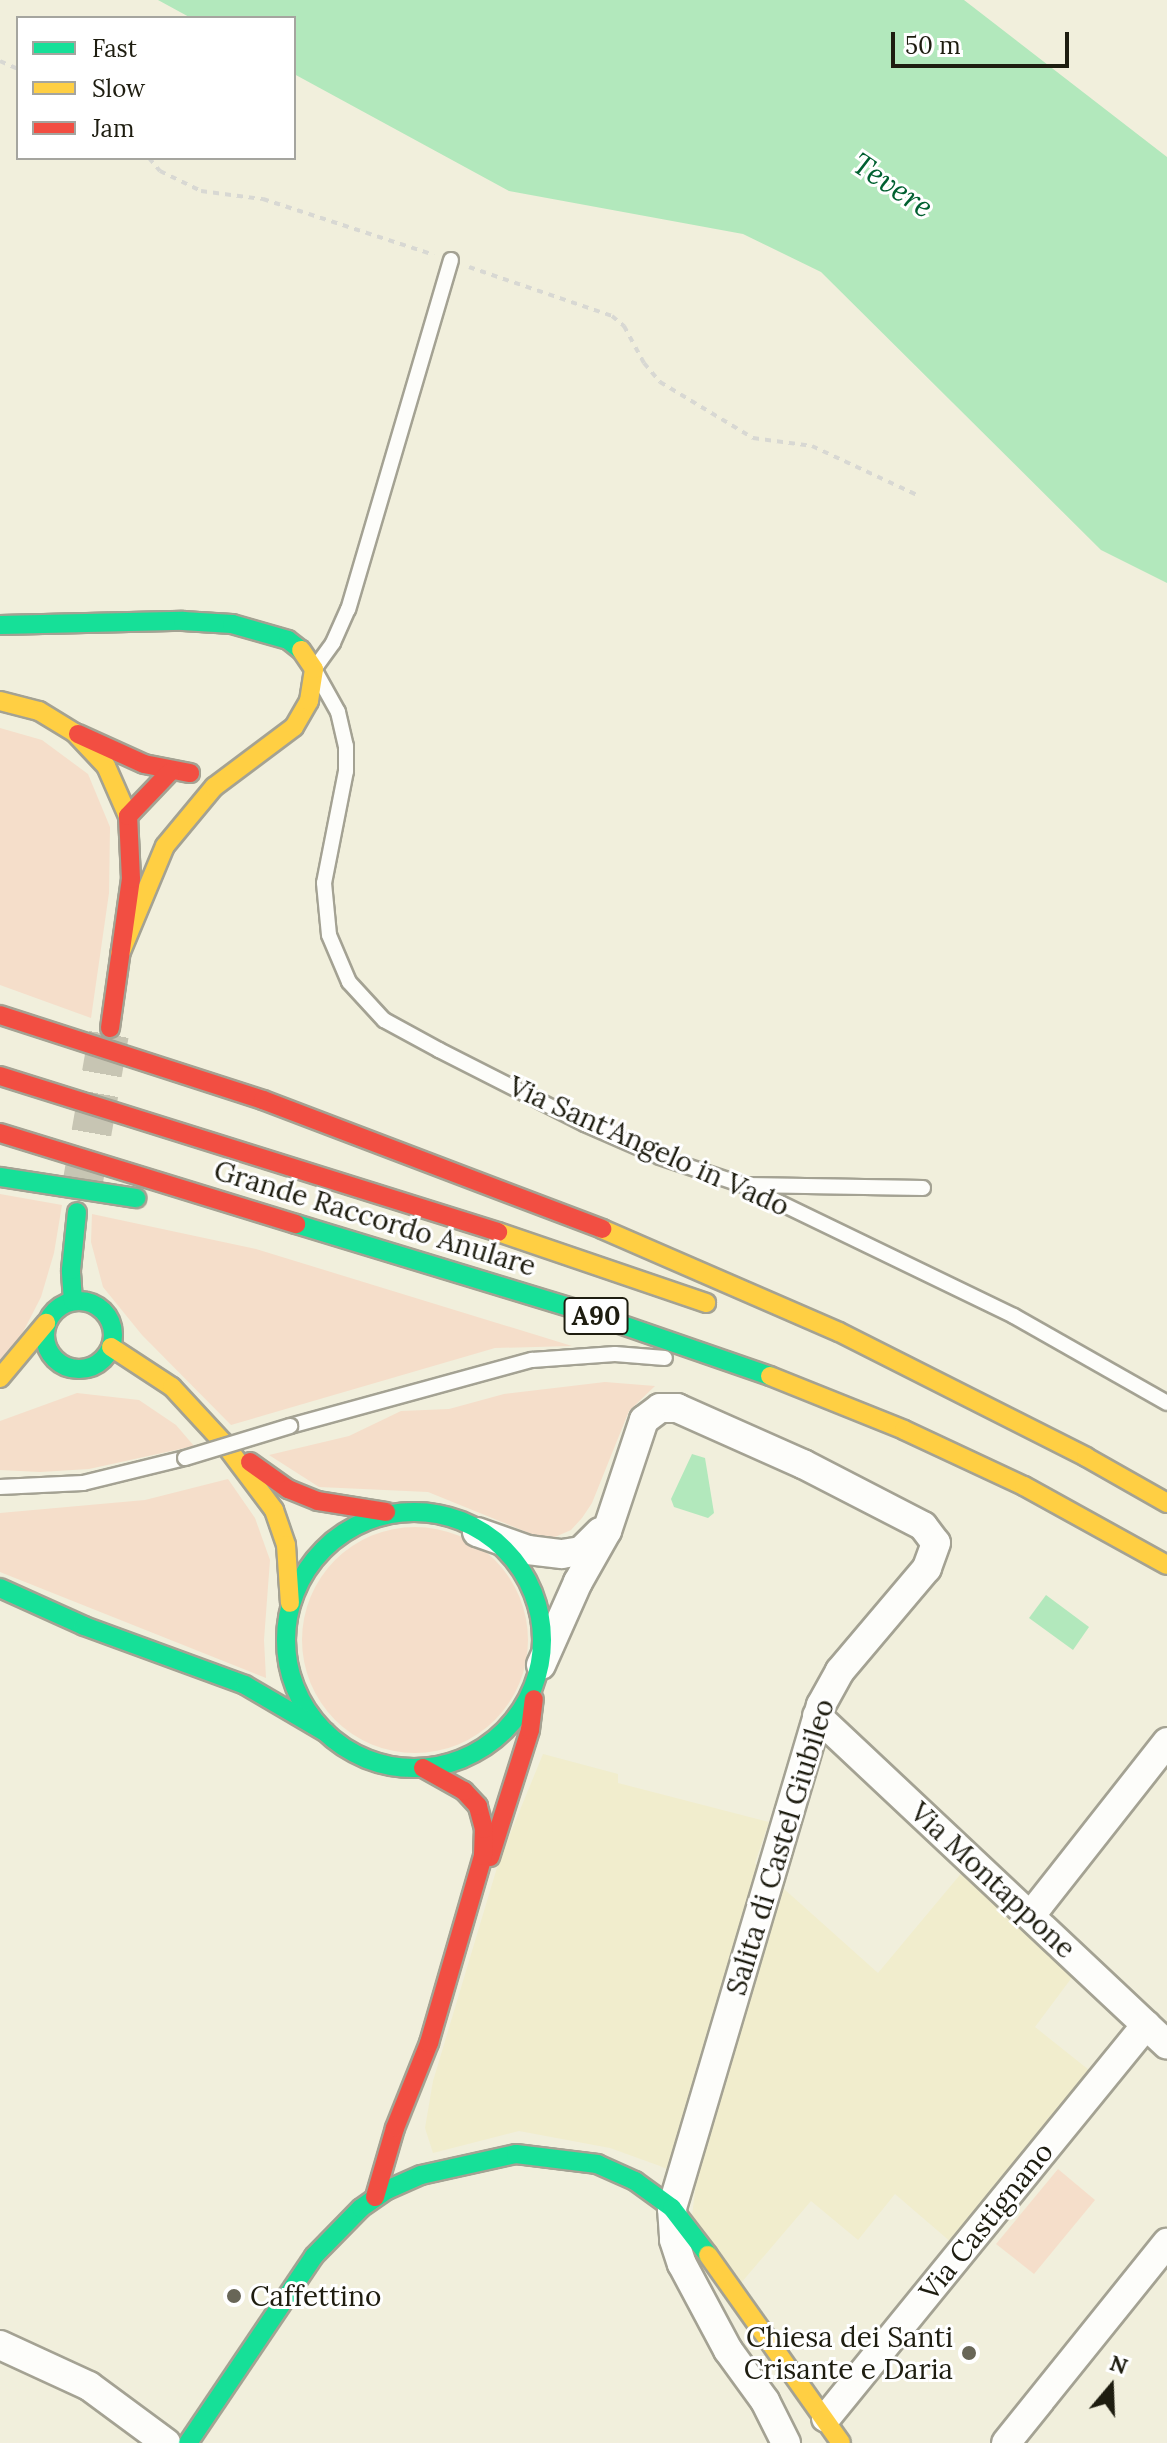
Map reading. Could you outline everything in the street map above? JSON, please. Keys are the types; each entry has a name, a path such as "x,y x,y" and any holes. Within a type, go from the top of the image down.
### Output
{"main road":[{"path":"0,625 183,621 232,624 288,640 307,654 314,669 309,701 299,720 256,758 214,787 165,846 120,954"},
{"path":"0,701 39,711 75,733 144,764 170,772 211,771 256,758"},
{"path":"75,733 114,777 128,816 131,879 110,1028"},
{"path":"128,816 170,772"},
{"path":"0,1009 30,1023"},
{"path":"0,1015 263,1100 545,1206 770,1300 1063,1445 1167,1503"},
{"name":"Grande Raccordo Anulare","path":"0,1076 569,1254 717,1306"},
{"name":"Grande Raccordo Anulare","path":"0,1133 290,1221 732,1362 824,1396 960,1455 1069,1509 1167,1565"},
{"path":"0,1177 290,1221"},
{"path":"73,1301 71,1270 77,1212"},
{"path":"0,1378 25,1353 46,1323 58,1307 73,1301 93,1302 109,1316 113,1326 111,1347 95,1364 75,1369 64,1366 55,1360 45,1343 46,1323"},
{"path":"791,1332 939,1385"},
{"path":"111,1347 172,1387 223,1442 281,1525 291,1613 288,1651 292,1680 311,1717 325,1732"},
{"path":"0,1588 84,1626 245,1685 370,1760 423,1768 469,1757 495,1742 511,1725 538,1674 542,1627 533,1588 512,1558 477,1532 435,1516 335,1505 300,1495 223,1442"},
{"path":"291,1613 302,1579 322,1550 350,1526 390,1512"},
{"name":"Salita di Castel Giubileo","path":"375,2197 395,2128 429,2043 480,1874 496,1843 524,1754 538,1674"},
{"name":"Salita di Castel Giubileo","path":"423,1768 464,1791 478,1806 484,1829 480,1874"},
{"name":"Salita di Castel Giubileo","path":"417,2128 429,2043"},
{"path":"188,2443 314,2256 375,2197 419,2169 489,2157 550,2156 608,2168 646,2188 672,2208 712,2258 841,2443"}],"street":[{"name":"Salita di Castel Giubileo","path":"538,1674 611,1519 649,1413 664,1407 677,1408 761,1444 923,1526 934,1538 936,1549 927,1568 840,1671 817,1716 672,2208 674,2240 682,2264 728,2350 765,2401 786,2443"},
{"name":"Salita di Castel Giubileo","path":"477,1532 543,1553 573,1553 589,1545 611,1519"},
{"name":"Via Montappone","path":"817,1716 1167,2045"},
{"path":"1031,1915 1167,1742"},
{"name":"Via Castignano","path":"826,2418 1146,2025"},
{"path":"1006,2443 1167,2243"},
{"path":"0,2345 89,2386 166,2443"}],"lane":[{"path":"314,669 333,643 348,609 451,260"},
{"name":"Via Sant'Angelo in Vado","path":"314,669 338,712 347,757 326,869 325,914 336,958 359,997 398,1029 585,1124 660,1157 743,1185 1014,1316 1167,1403"},
{"path":"743,1185 923,1188"},
{"path":"0,1487 83,1483 185,1458 532,1360 615,1354 732,1362"}],"path":[{"path":"151,160 171,179 201,191 263,199 602,311 624,326 644,363 660,382 753,438 812,446 919,496"}],"shaded area":[{"path":"0,728 42,740 88,774 110,827 109,893 91,1018 0,985"},
{"path":"0,1194 62,1205 54,1253 41,1297 21,1336 0,1365"},
{"path":"92,1214 256,1249 572,1346 495,1348 231,1425 142,1335 103,1287 91,1242"},
{"path":"605,1382 655,1386 629,1411 592,1503 571,1530 555,1537 534,1535 428,1492 319,1487 269,1455 349,1436 401,1411 449,1409 504,1394"},
{"path":"77,1393 139,1400 176,1425 194,1446 89,1469 40,1472 0,1470 0,1421"},
{"path":"228,1479 255,1518 270,1560 264,1640 266,1678 0,1572 0,1513 145,1500"},
{"path":"415,1527 437,1529 458,1536 478,1546 495,1560 509,1577 519,1597 526,1618 526,1662 519,1683 509,1703 495,1720 478,1734 458,1744 437,1751 415,1753 393,1751 372,1744 352,1734 335,1720 321,1703 311,1683 304,1662 302,1640 304,1618 311,1597 321,1577 335,1560 352,1546 372,1536 393,1529"},
{"path":"543,1754 618,1774 618,1783 769,1822 755,1863 878,1973 964,1870 1073,1976 1035,2027 1089,2070 952,2243 895,2194 858,2240 811,2201 741,2283 692,2216 696,2183 660,2166 610,2148 519,2131 433,2153 425,2128 433,2081 499,1861"},
{"path":"1058,2169 1095,2200 1034,2274 996,2244"}],"water":[{"name":"Tevere","path":"158,0 964,0 1167,157 1167,583 1101,550 821,272 743,234 509,191 296,75 296,16 187,16"},
{"path":"692,1454 705,1458 714,1513 708,1518 674,1507 671,1499"},
{"path":"1046,1595 1089,1627 1073,1650 1029,1618"}],"tunnel":[{"path":"81,1192 110,1028"}],"traffic: fast":[{"path":"0,625 183,621 232,624 288,640 301,650"},
{"path":"0,1177 136,1198"},
{"path":"73,1301 71,1270 77,1212"},
{"path":"296,1224 582,1311 770,1376"},
{"path":"72,1301 86,1301 98,1306 108,1316 113,1335 108,1354 98,1364 86,1369 72,1369 60,1364 50,1354 45,1342 45,1328 50,1316 60,1306 72,1301"},
{"path":"414,1512 451,1518 474,1527 495,1541 513,1559 532,1591 542,1640 536,1677 527,1700 513,1721 495,1739 463,1758 414,1768 377,1762 354,1753 333,1739 315,1721 296,1689 286,1640 292,1603 301,1580 315,1559 333,1541 365,1522 414,1512"},
{"path":"0,1588 84,1626 245,1685 325,1732"},
{"path":"188,2443 314,2256 361,2208 387,2190 421,2175 516,2154 597,2164 635,2181 672,2208 708,2255"}],"traffic: slow":[{"path":"120,954 165,846 214,787 294,727 309,701 314,669 301,650"},
{"path":"0,701 39,711 75,733 106,766 128,816"},
{"path":"602,1229 839,1332 1086,1457 1167,1503"},
{"path":"498,1232 706,1303"},
{"path":"0,1378 46,1323"},
{"path":"111,1347 172,1387 223,1442 274,1510 286,1545 290,1603"},
{"path":"770,1376 904,1430 1024,1486 1167,1565"},
{"path":"708,2255 841,2443"}],"traffic: jam":[{"path":"78,734 144,764 190,773"},
{"path":"110,1028 131,879 128,816 170,772"},
{"path":"0,1015 263,1100 602,1229"},
{"path":"0,1076 498,1232"},
{"path":"0,1133 296,1224"},
{"path":"250,1462 288,1489 318,1501 386,1512"},
{"path":"490,1857 530,1730 534,1699"},
{"path":"375,2197 395,2128 429,2043 483,1856 484,1829 478,1806 464,1791 423,1768"}],"place":[{"name":"Caffettino","path":"234,2296"},
{"name":"Chiesa dei Santi Crisante e Daria","path":"969,2353"}]}
